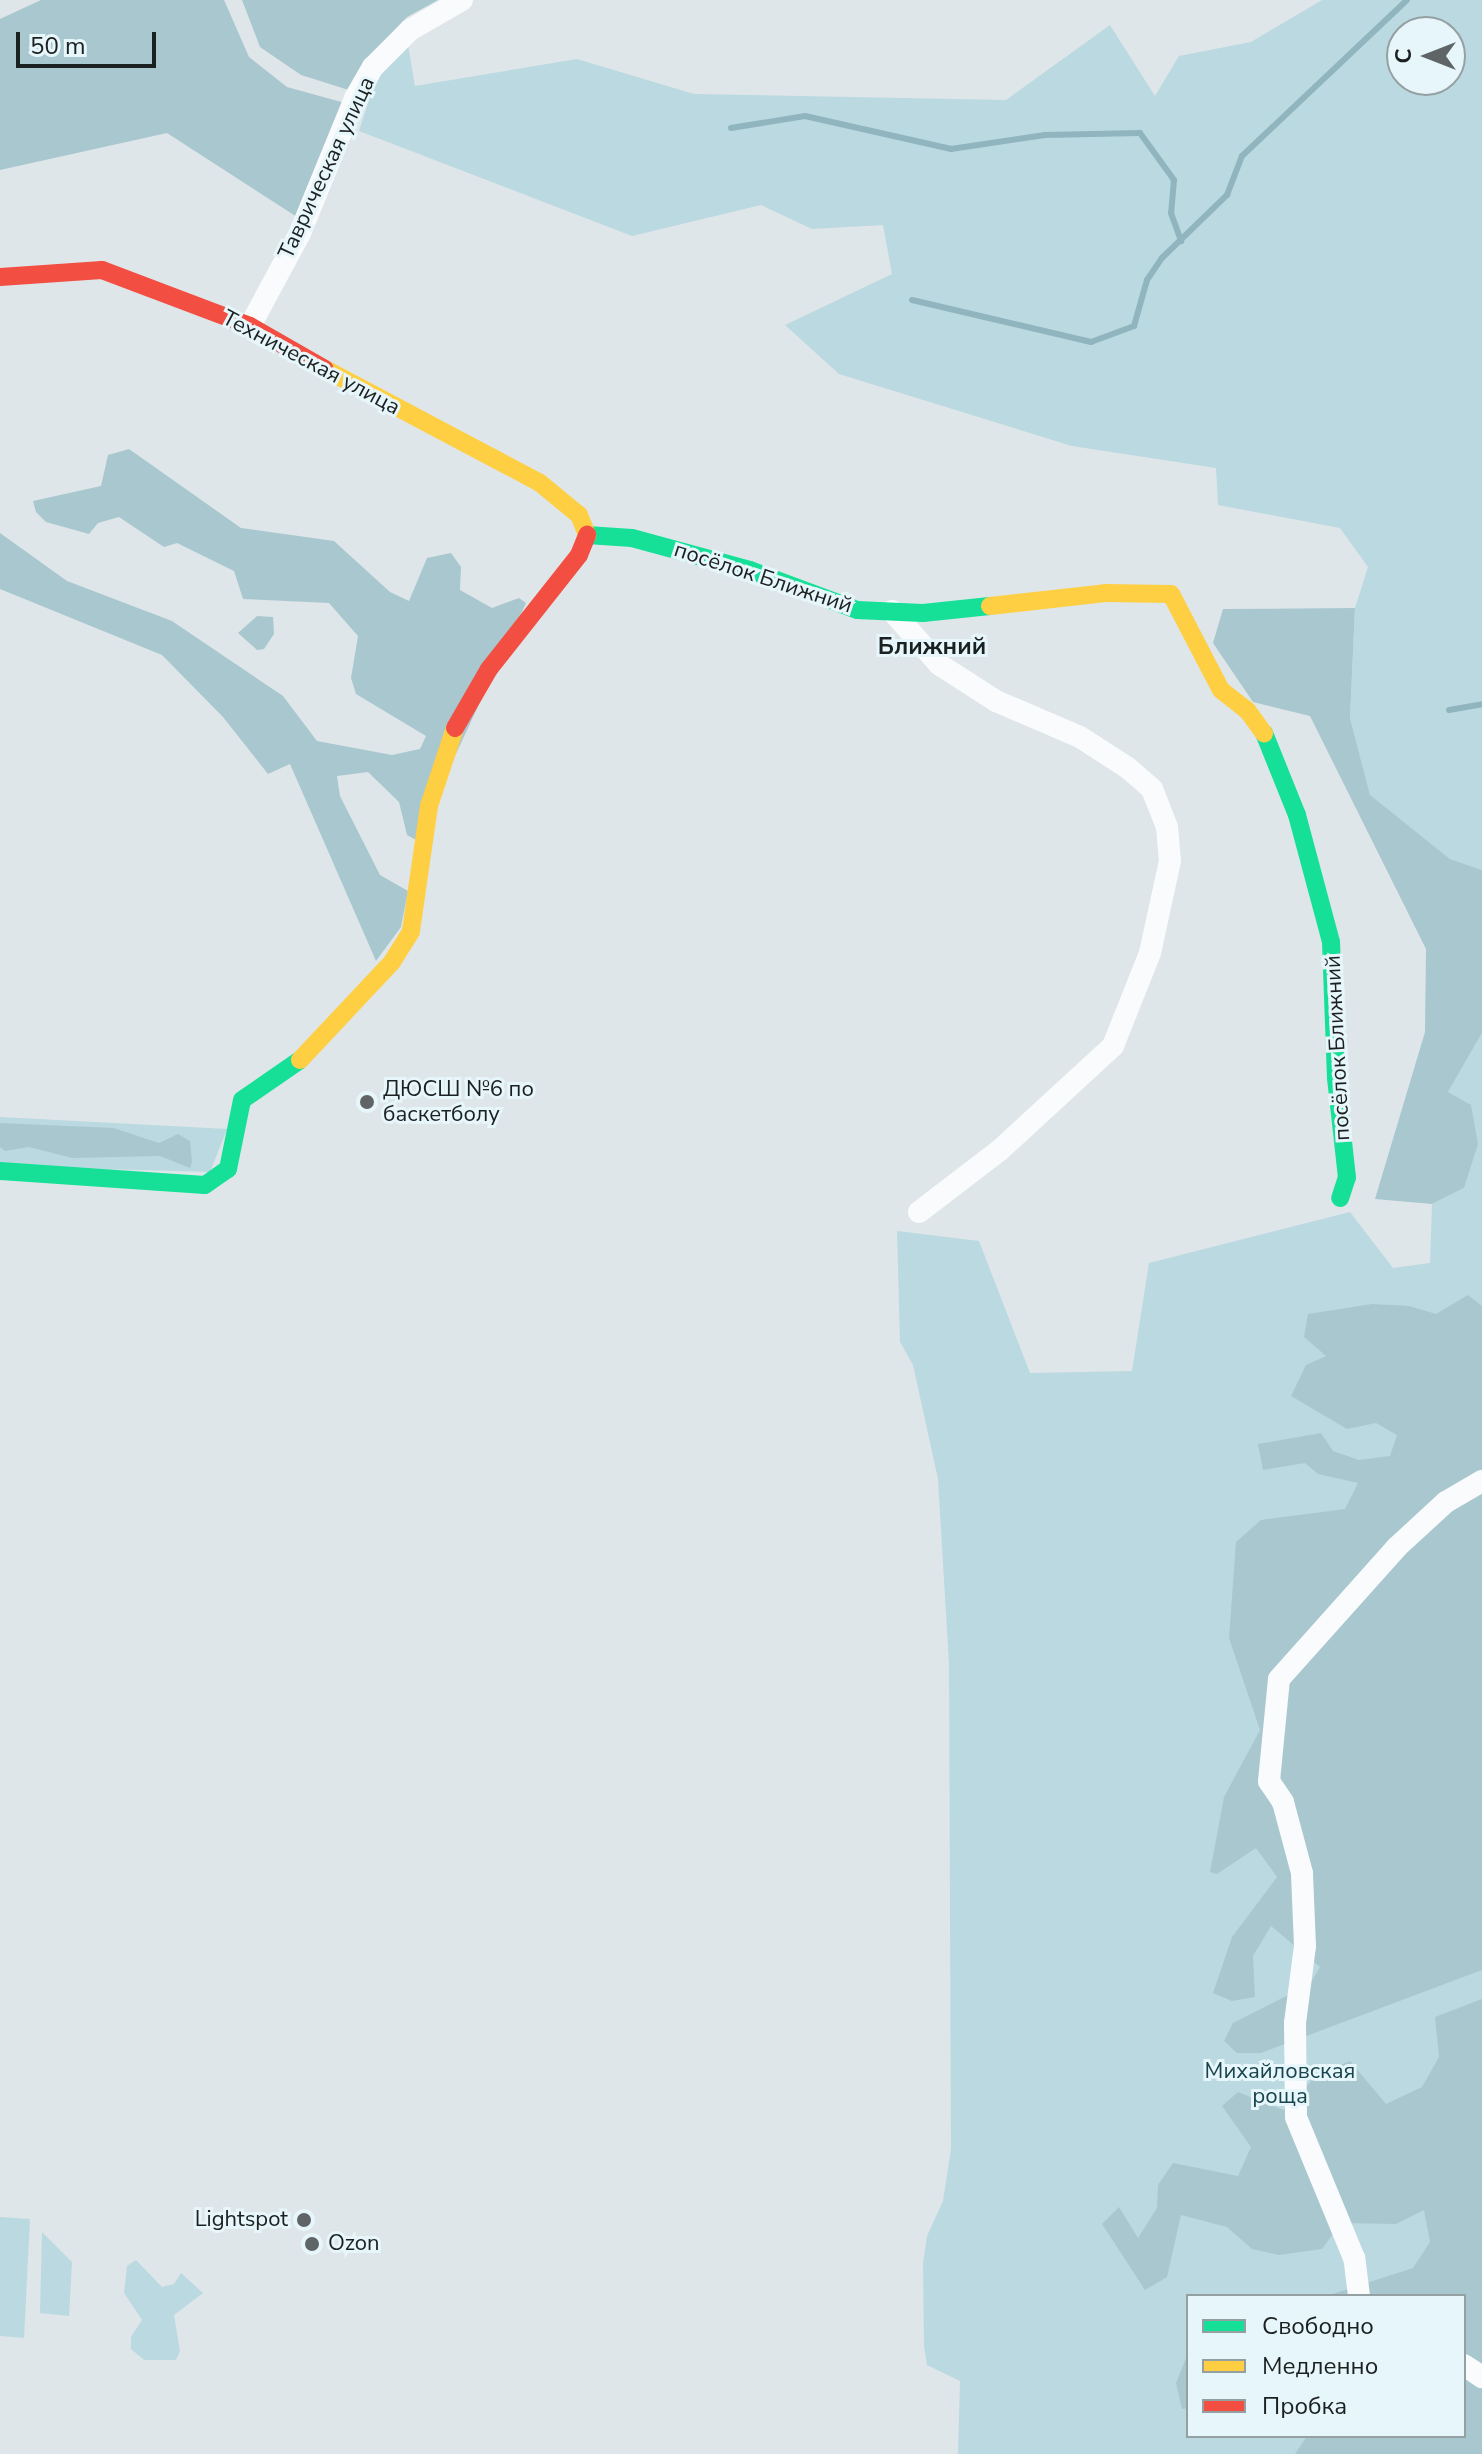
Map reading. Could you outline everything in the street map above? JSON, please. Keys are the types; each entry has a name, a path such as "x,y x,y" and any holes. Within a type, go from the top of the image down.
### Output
{"street":[{"name":"Таврическая улица","path":"250,326 300,233 355,98 373,67 410,30 462,0"},
{"name":"Техническая улица","path":"0,277 102,270 250,326 385,404 540,483 579,515 587,535"},
{"name":"посёлок Ближний","path":"587,535 632,538 750,570 857,610 892,611 1105,593 1171,594 1221,690 1247,710 1266,736 1305,845 1335,976 1336,1078 1347,1177 1340,1198"},
{"path":"0,1171 205,1185 228,1169 242,1100 294,1066 392,962 411,931 429,806 454,731 489,669 579,555 587,535"},
{"path":"892,611 940,665 996,701 1080,737 1140,778 1152,789 1167,827 1170,861 1150,953 1113,1046 1000,1150 919,1212"},
{"path":"1359,2294 1354,2258 1296,2117 1295,2023 1305,1946 1302,1873 1283,1802 1269,1781 1279,1679 1397,1547 1446,1502 1482,1481"}],"green space":[{"path":"1322,0 1482,0 1482,870 1450,859 1370,796 1350,718 1355,608 1368,567 1340,528 1218,505 1216,468 1072,446 839,374 785,325 892,274 883,225 812,229 761,205 632,236 359,131 378,72 407,39 415,86 577,59 694,94 1006,100 1110,25 1155,96 1179,56 1251,42"},
{"name":"Михайловская роща","path":"1482,1033 1482,2454 958,2454 960,2381 927,2365 923,2264 927,2236 943,2201 951,2149 949,1664 938,1479 913,1365 900,1342 897,1231 979,1241 1030,1373 1132,1371 1149,1263 1350,1212 1393,1268 1430,1263 1432,1204 1464,1188 1448,1092"},
{"path":"0,1117 227,1129 210,1172 0,1166"},
{"path":"0,2217 30,2219 24,2338 0,2336"},
{"path":"42,2232 72,2262 69,2316 40,2313"},
{"path":"136,2260 162,2287 174,2284 181,2273 203,2293 174,2315 180,2351 176,2360 144,2360 131,2349 131,2337 142,2320 124,2293 127,2266"}],"shaded area":[{"path":"41,0 224,0 249,57 287,87 345,103 297,217 167,133 0,170 0,19"},
{"path":"242,0 438,0 407,17 366,60 352,91 301,75 260,47"},
{"path":"129,449 241,528 334,541 390,592 409,601 427,558 451,553 461,567 460,590 492,608 519,598 526,603 416,840 407,835 399,802 368,772 337,776 340,796 380,875 408,891 401,927 376,961 290,764 268,774 223,717 162,655 0,589 0,533 67,581 172,621 283,696 317,741 392,755 420,749 426,736 356,694 351,678 358,636 329,603 243,599 234,571 177,543 164,547 119,517 98,523 89,534 46,522 36,512 33,501 101,486 108,455"},
{"path":"1355,608 1350,718 1370,795 1450,859 1482,870 1482,1033 1448,1092 1471,1105 1478,1144 1464,1188 1432,1204 1375,1199 1425,1032 1426,949 1310,716 1253,702 1213,643 1223,609"},
{"path":"257,616 273,617 274,634 264,649 257,650 238,633"},
{"path":"0,1123 114,1128 159,1143 178,1134 190,1141 192,1162 190,1168 160,1156 72,1158 29,1147 5,1151 0,1147"},
{"path":"1468,1295 1482,1306 1482,1970 1261,2053 1237,2053 1224,2041 1233,2023 1310,1984 1320,1967 1271,1926 1253,1956 1255,1997 1232,2001 1213,1993 1232,1937 1277,1877 1256,1848 1217,1874 1210,1872 1224,1797 1260,1730 1229,1638 1236,1542 1261,1520 1345,1509 1358,1483 1318,1474 1305,1463 1263,1470 1258,1444 1321,1433 1333,1451 1359,1460 1390,1456 1397,1435 1376,1423 1347,1429 1291,1396 1306,1365 1326,1356 1304,1337 1308,1314 1372,1304 1409,1306 1436,1314"},
{"path":"1482,1999 1482,2454 1295,2454 1306,2438 1466,2438 1466,2294 1332,2294 1413,2268 1430,2242 1424,2210 1396,2224 1341,2223 1322,2249 1279,2255 1252,2249 1227,2227 1181,2215 1167,2277 1145,2290 1102,2224 1119,2207 1138,2238 1157,2208 1158,2185 1173,2163 1238,2176 1251,2147 1222,2106 1238,2092 1283,2110 1318,2074 1350,2061 1386,2104 1422,2087 1439,2057 1435,2017"},
{"path":"1186,2358 1186,2408 1182,2409 1176,2383"}],"waterway":[{"path":"912,300 1091,342 1134,326 1147,280 1162,258 1227,195 1242,156 1407,0"},
{"path":"731,128 805,116 951,149 1045,135 1140,133 1174,180 1171,213 1181,241"},
{"path":"1449,710 1482,704"}],"traffic: fast":[{"path":"587,535 632,538 750,570 857,610 923,613 990,606"},
{"path":"1264,733 1297,815 1331,942 1336,1078 1347,1177 1340,1198"},
{"path":"0,1171 205,1185 228,1169 242,1100 300,1060"}],"traffic: slow":[{"path":"325,369 540,483 579,515 587,535"},
{"path":"990,606 1105,593 1171,594 1221,690 1247,710 1264,733"},
{"path":"300,1060 392,962 411,931 429,806 455,728"}],"traffic: jam":[{"path":"0,277 102,270 250,326 325,369"},
{"path":"455,728 489,669 579,555 587,535"}],"place":[{"name":"ДЮСШ №6 по баскетболу","path":"367,1102"},
{"name":"Lightspot","path":"304,2220"},
{"name":"Ozon","path":"312,2244"}],"district":[{"name":"Ближний","path":"932,647"}]}
